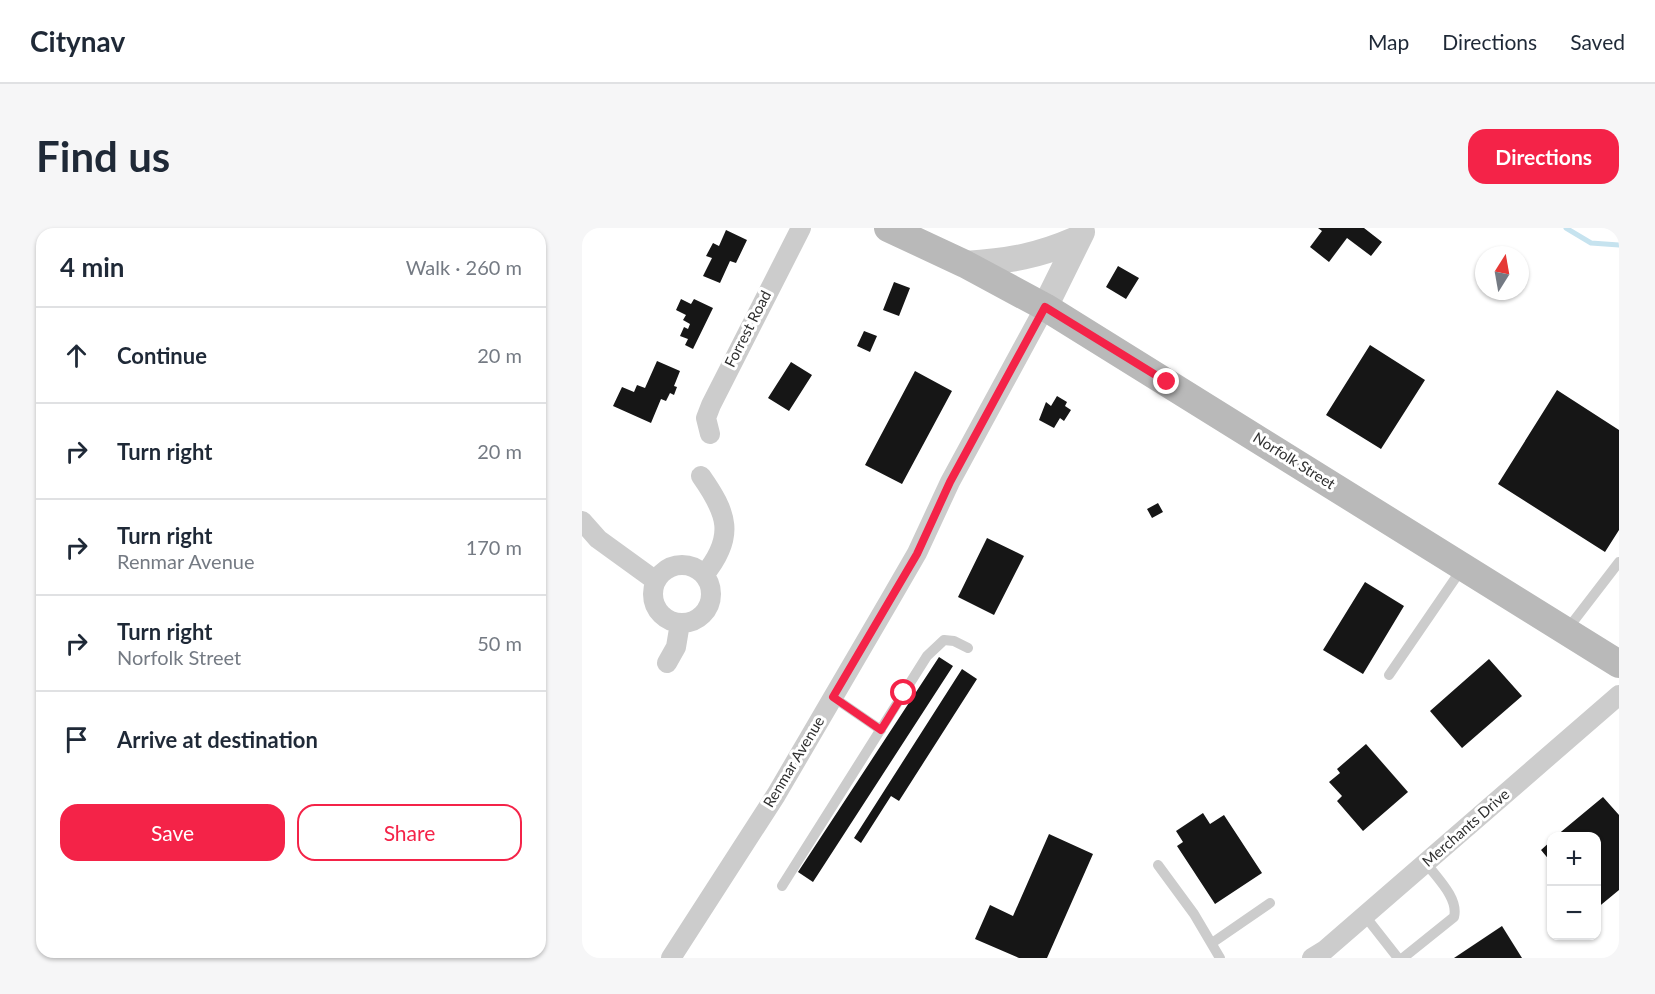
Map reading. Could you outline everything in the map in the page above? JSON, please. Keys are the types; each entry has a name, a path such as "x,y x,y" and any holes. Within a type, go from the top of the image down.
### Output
{"main road":[{"name":"Norfolk Street","path":"888,228 965,264 1045,307 1619,664"}],"street":[{"name":"Forrest Road","path":"710,434 706,418 711,405 801,228"},
{"path":"965,264 1010,261 1047,252 1082,233"},
{"path":"1045,307 1082,233"},
{"name":"Renmar Avenue","path":"670,958 776,795 917,554 950,482 1045,307"},
{"path":"701,476 723,510 724,518 723,546 717,559 704,575"},
{"path":"582,521 598,538 656,581"},
{"path":"678,564 697,569 704,575 709,583 710,602 699,618 680,623 663,616 657,608 653,590 661,573 678,564"},
{"path":"667,663 676,647 680,623"},
{"name":"Merchants Drive","path":"1312,958 1365,916 1619,695"}],"lane":[{"path":"1566,631 1619,562"},
{"path":"1389,675 1464,567"},
{"path":"782,886 936,645 948,639 968,648"},
{"path":"833,697 881,730"},
{"path":"1403,958 1454,917 1456,910 1449,894 1426,863"},
{"path":"1158,865 1220,958"},
{"path":"1212,943 1270,903"},
{"path":"1365,916 1398,958"}],"building":[{"path":"1318,228 1364,228 1382,242 1371,256 1347,238 1329,262 1310,247 1322,231"},
{"path":"726,230 747,240 736,263 730,261 720,283 703,276 712,258 706,256 713,243 719,246"},
{"path":"1118,266 1139,278 1126,299 1106,287"},
{"path":"894,282 910,288 899,316 883,310"},
{"path":"681,299 691,304 694,299 713,308 693,349 685,345 688,339 680,336 684,327 688,329 690,324 683,320 686,315 676,310"},
{"path":"864,331 877,336 870,352 857,346"},
{"path":"1370,345 1425,380 1381,449 1326,415"},
{"path":"657,361 680,371 674,386 677,387 674,395 670,393 666,401 661,399 651,423 613,406 622,387 634,392 637,385 645,388"},
{"path":"791,362 812,375 789,411 768,398"},
{"path":"915,371 952,391 902,484 865,465"},
{"path":"1557,390 1619,430 1619,530 1605,552 1498,484"},
{"path":"1057,396 1067,402 1065,406 1071,410 1064,421 1060,418 1054,428 1039,420 1046,402 1051,406"},
{"path":"1158,503 1163,512 1152,518 1147,509"},
{"path":"987,538 1024,556 994,615 958,597"},
{"path":"1365,582 1404,606 1363,674 1323,650"},
{"path":"939,657 953,666 813,882 798,872"},
{"path":"1489,659 1522,696 1462,748 1430,711"},
{"path":"962,669 977,679 899,801 891,796 861,843 854,838"},
{"path":"1366,744 1408,792 1363,831 1337,801 1342,796 1329,782 1340,773 1337,769"},
{"path":"1603,797 1619,815 1619,890 1601,905 1601,832 1561,832"},
{"path":"1203,813 1210,824 1224,815 1262,873 1215,904 1177,846 1183,842 1176,831"},
{"path":"1049,834 1093,854 1047,958 1019,958 975,939 990,905 1013,916"},
{"path":"1547,845 1547,857 1541,850"},
{"path":"1502,926 1522,958 1454,958"}],"waterway":[{"path":"1566,228 1591,243 1619,245"}],"route":[{"path":"904,693 881,730 833,697 917,554 950,482 1045,307 1167,382"}]}
